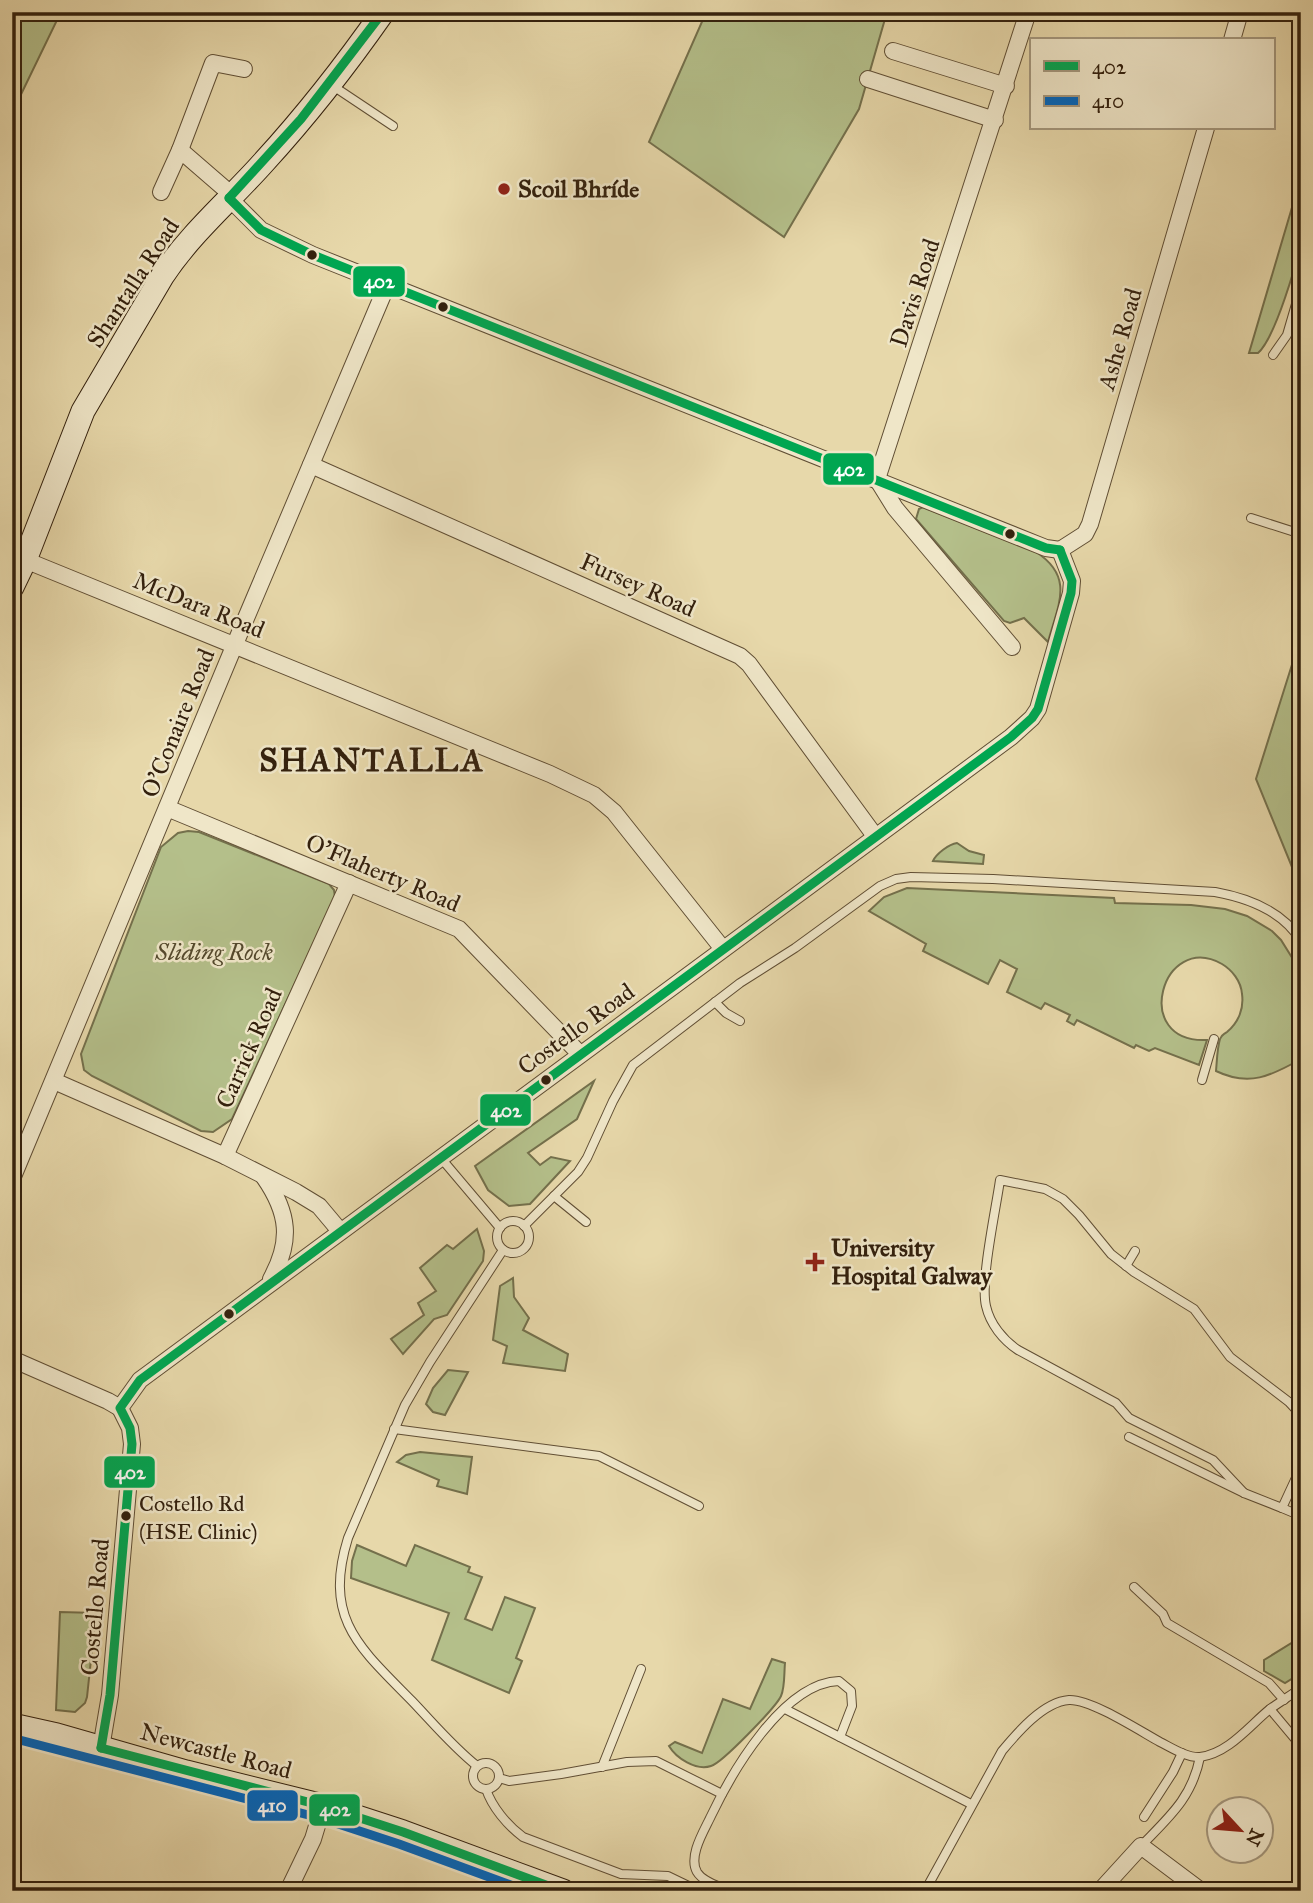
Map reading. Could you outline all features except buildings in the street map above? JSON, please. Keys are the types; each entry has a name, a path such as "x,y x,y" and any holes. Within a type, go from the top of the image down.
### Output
{"street":[{"name":"Shantalla Road","path":"12,587 25,560 75,428 92,394 177,254 263,163 330,84 383,12"},
{"name":"Davis Road","path":"877,480 1028,12"},
{"path":"1233,38 1240,12"},
{"path":"893,51 1006,86"},
{"path":"161,192 213,63 244,69"},
{"path":"868,79 995,120"},
{"name":"Ashe Road","path":"1060,550 1085,534 1090,524 1205,130"},
{"path":"180,150 231,196 261,230 285,243 1046,548 1060,550"},
{"name":"O'Conaire Road","path":"12,1179 387,285"},
{"name":"Fursey Road","path":"311,465 740,656 749,664 875,836"},
{"path":"877,480 895,508 1012,648"},
{"name":"Costello Road","path":"101,1748 110,1695 132,1444 130,1427 120,1408 140,1380 1011,737 1032,718 1042,698 1072,593 1072,581 1060,550"},
{"name":"McDara Road","path":"25,560 550,774 594,795 614,812 723,949"},
{"name":"O'Flaherty Road","path":"167,808 459,929 580,1054"},
{"name":"Carrick Road","path":"225,1156 349,883"},
{"path":"54,1081 225,1156 264,1176 320,1206 340,1231"},
{"path":"264,1176 284,1216 286,1242 279,1265 268,1285"},
{"path":"12,1359 120,1408"},
{"name":"Newcastle Road","path":"12,1726 38,1730 323,1807 403,1832 563,1891"},
{"path":"288,1891 313,1839 323,1807"},
{"path":"1100,1891 1141,1846 1201,1891"}],"lane":[{"path":"330,84 393,126"},
{"path":"1273,355 1287,335 1301,288"},
{"path":"1251,519 1301,534"},
{"path":"524,1226 578,1172 633,1065 715,1002 880,886 896,879 993,879 1215,892 1233,895 1273,913 1284,920 1301,941"},
{"path":"715,1002 726,1013 740,1021"},
{"path":"1202,1080 1214,1039"},
{"path":"440,1157 500,1228"},
{"path":"1244,1493 1213,1460 1129,1418 1116,1403 1007,1343 988,1312 985,1287 1000,1180 1045,1189 1063,1199 1079,1214 1111,1254 1194,1309 1230,1357 1289,1402 1301,1415"},
{"path":"554,1196 586,1222"},
{"path":"509,1222 524,1226 529,1241 523,1250 513,1254 503,1250 498,1242 500,1228 509,1222"},
{"path":"477,1766 367,1655 348,1626 340,1601 338,1581 348,1538 394,1429 430,1362 503,1250"},
{"path":"1126,1266 1135,1251"},
{"path":"394,1429 599,1456 699,1506"},
{"path":"1129,1437 1244,1493 1301,1516"},
{"path":"1282,1508 1301,1467"},
{"path":"1134,1587 1163,1614 1167,1623 1269,1683 1284,1700"},
{"path":"602,1767 641,1669"},
{"path":"729,1891 702,1878 696,1870 696,1851 735,1769 754,1741 785,1709 813,1688 824,1682 839,1681 847,1686 852,1697 852,1706 840,1737"},
{"path":"925,1891 1002,1751 1018,1731 1035,1717 1065,1701 1083,1702 1182,1753 1200,1757 1233,1743 1270,1709 1301,1688"},
{"path":"785,1709 971,1804"},
{"path":"1270,1709 1301,1746"},
{"path":"1144,1817 1182,1753"},
{"path":"1141,1846 1188,1794 1196,1777 1200,1757"},
{"path":"499,1778 509,1781 627,1762 656,1761 722,1794"},
{"path":"492,1764 498,1770 499,1778 494,1786 486,1789 479,1787 474,1781 473,1773 477,1766 492,1764"},
{"path":"486,1789 489,1799 523,1837 621,1874 668,1876 699,1891"}],"green space":[{"path":"12,12 51,12 59,16 12,113"},
{"path":"692,12 887,12 859,109 784,237 649,142 705,15"},
{"path":"1301,177 1301,236 1291,279 1265,345 1258,353 1249,353"},
{"path":"923,507 1036,552 1048,562 1056,571 1060,592 1048,642 1024,618 1010,623 1004,621 916,519 919,509"},
{"path":"1301,636 1301,889 1256,779"},
{"name":"Sliding Rock","path":"199,832 329,884 335,897 232,1119 213,1132 201,1131 92,1076 84,1070 81,1054 161,847 178,833"},
{"path":"957,843 969,851 984,855 983,864 933,861 943,850"},
{"path":"907,888 1114,898 1115,903 1191,905 1225,909 1247,916 1272,931 1281,940 1301,972 1301,1059 1270,1074 1249,1079 1216,1071 1220,1039 1238,1019 1242,994 1238,980 1229,969 1201,958 1184,962 1171,974 1163,991 1162,1009 1168,1025 1183,1036 1207,1040 1199,1065 1155,1048 1149,1051 1136,1045 1134,1048 1077,1020 1074,1025 1067,1021 1070,1015 1045,1003 1041,1009 1007,992 1017,969 1000,960 988,984 923,951 926,944 869,911 884,897"},
{"path":"594,1081 577,1119 528,1153 540,1165 551,1157 570,1161 530,1204 509,1206 488,1190 475,1166"},
{"path":"477,1229 484,1251 483,1261 447,1315 434,1319 403,1354 391,1339 424,1315 418,1303 436,1291 420,1268 447,1245 453,1249"},
{"path":"513,1278 514,1297 529,1318 523,1330 568,1354 565,1371 503,1363 507,1346 493,1340 500,1286"},
{"path":"448,1370 468,1372 445,1415 433,1412 426,1404 433,1388"},
{"path":"420,1452 472,1457 467,1494 437,1486 439,1480 397,1462 406,1455"},
{"path":"357,1545 406,1566 415,1545 470,1567 468,1572 482,1577 465,1619 492,1630 505,1597 535,1608 516,1658 522,1661 509,1693 432,1660 449,1613 351,1578"},
{"path":"60,1612 96,1613 87,1697 85,1703 75,1712 56,1710"},
{"path":"1301,1639 1301,1673 1285,1683 1264,1671 1264,1660"},
{"path":"772,1659 785,1663 781,1696 760,1722 726,1755 711,1766 699,1767 681,1759 672,1751 669,1746 675,1742 702,1753 723,1699 750,1709"}],"transit line":[{"name":"402","path":"229,198 301,119 383,12"},
{"name":"402","path":"229,198 261,230 313,255 1046,548 1060,550"},
{"name":"402","path":"101,1748 110,1695 132,1444 130,1428 120,1408 140,1380 1011,737 1038,709 1071,593 1072,581 1060,550"},
{"name":"410","path":"12,1738 320,1818 527,1891"},
{"name":"402","path":"101,1748 323,1806 403,1832 562,1891"}],"place":[{"name":"Scoil Bhríde","path":"504,189"},
{"name":"University Hospital Galway","path":"815,1262"},
{"name":"Costello Rd (HSE Clinic)","path":"126,1516"}],"district":[{"name":"SHANTALLA","path":"372,760"}]}
